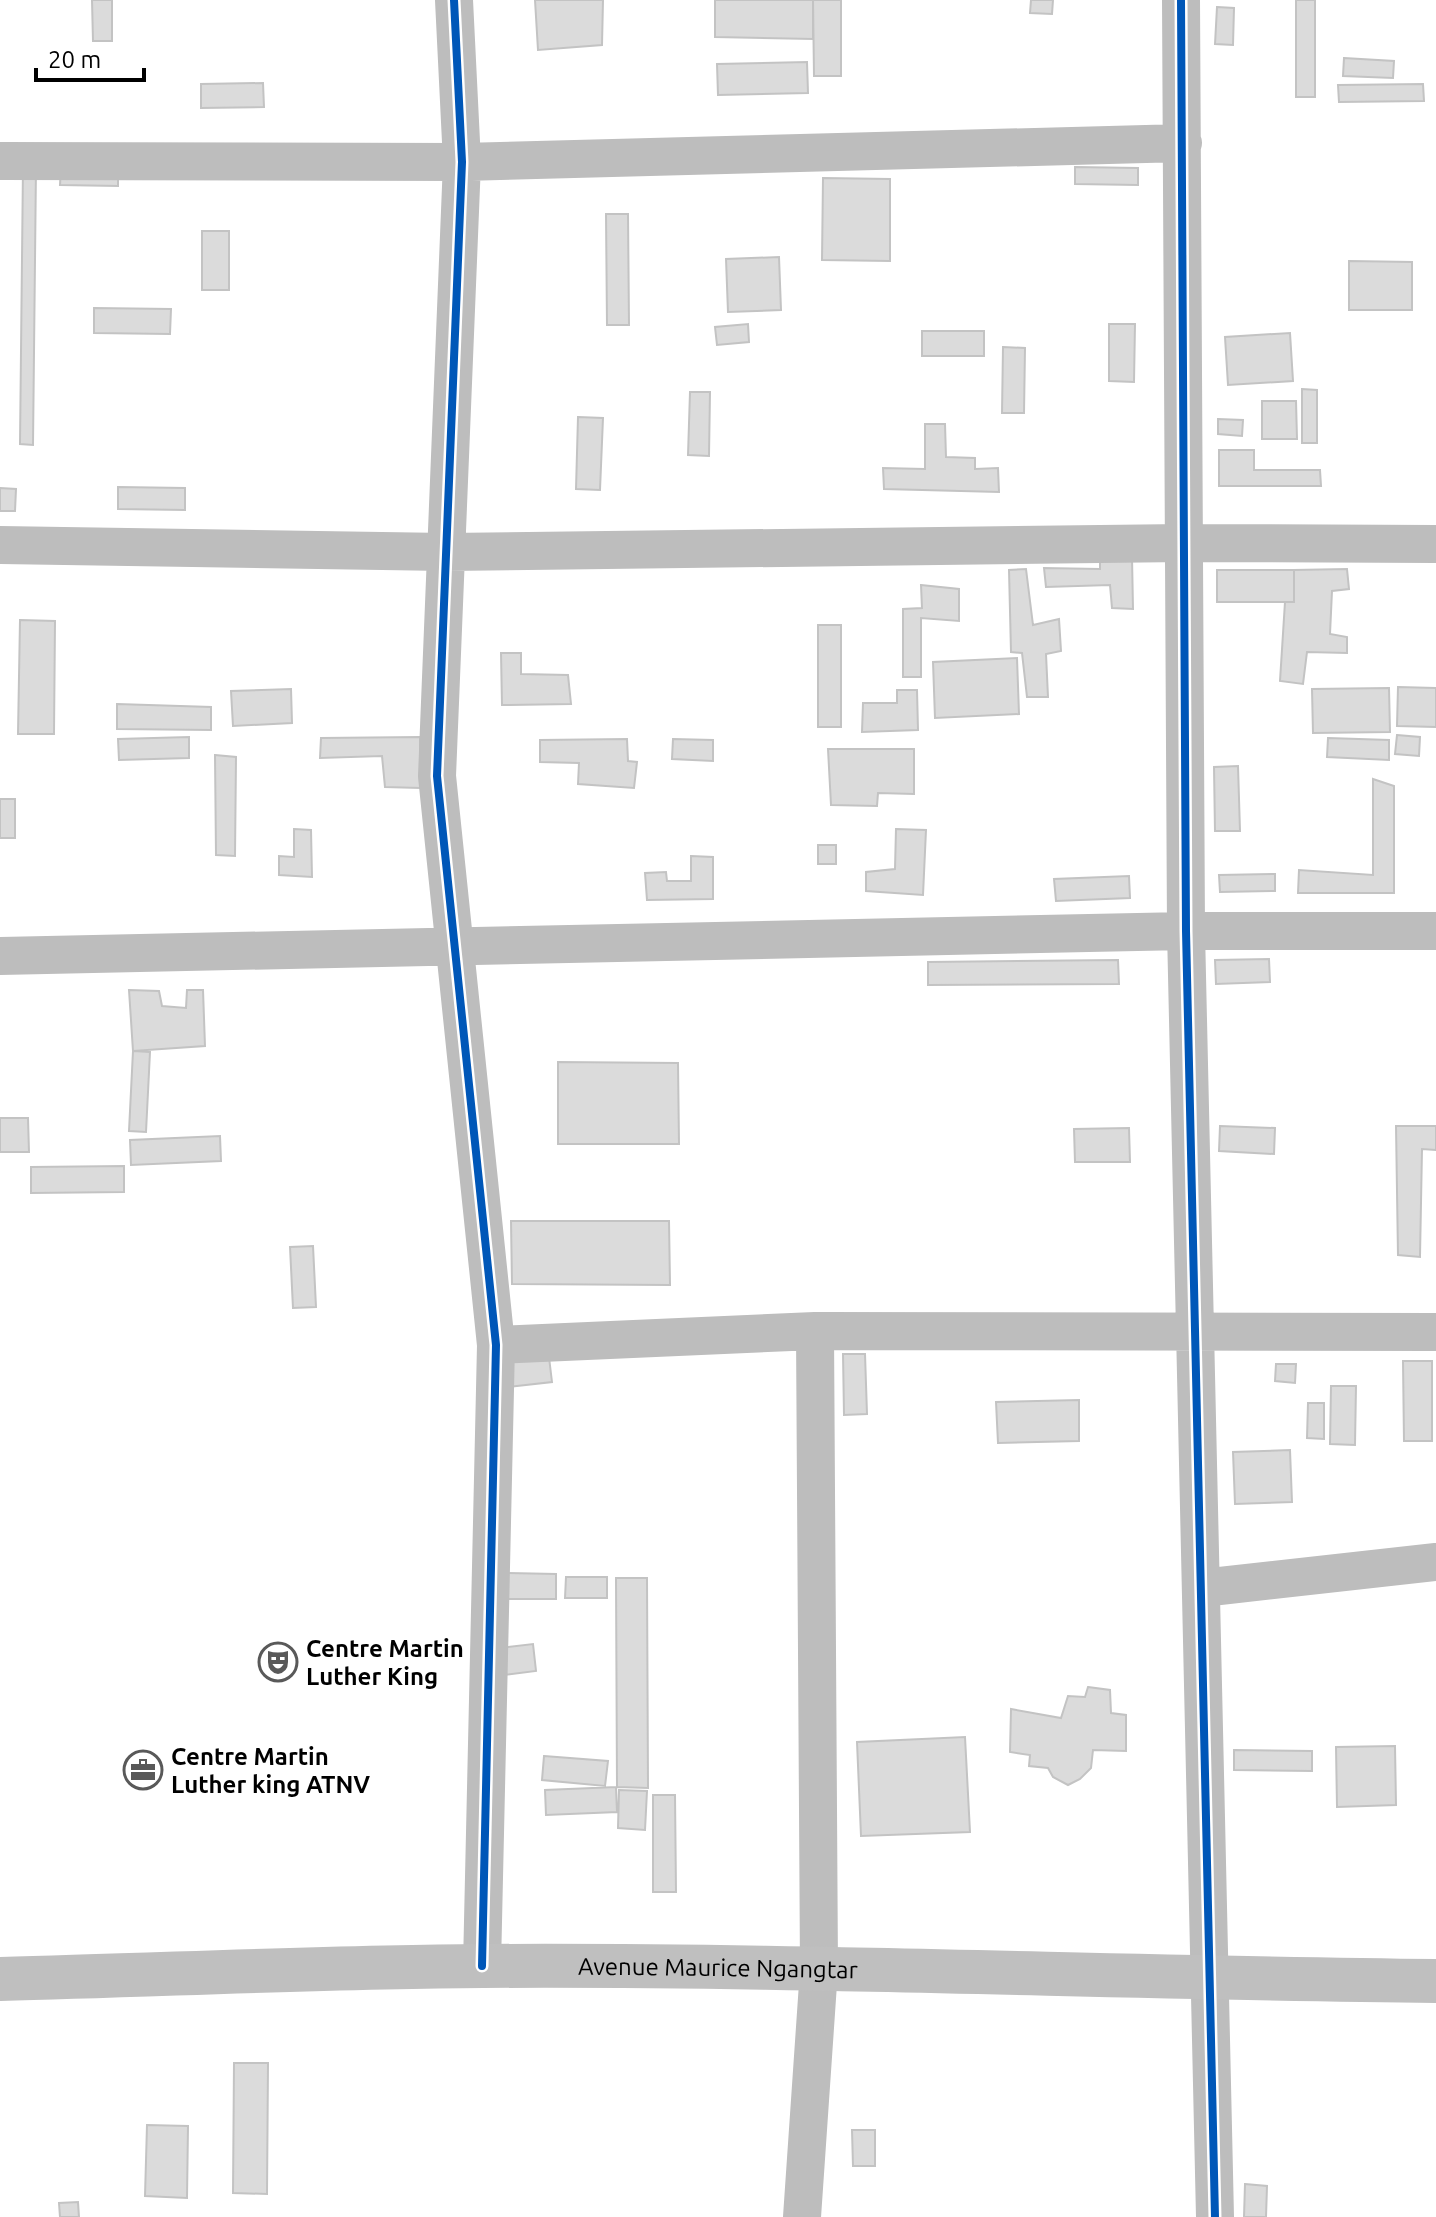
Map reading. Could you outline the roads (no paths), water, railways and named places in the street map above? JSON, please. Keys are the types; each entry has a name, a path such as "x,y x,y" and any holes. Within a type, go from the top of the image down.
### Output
{"street":[{"path":"454,0 462,162 437,776 496,1345 482,1966"},
{"path":"1181,0 1186,931 1215,2217"},
{"path":"0,161 462,162 1183,143"},
{"path":"0,545 446,552 1184,543 1436,544"},
{"path":"0,956 1186,931 1436,931"},
{"path":"496,1345 815,1331 1436,1332"},
{"path":"802,2217 819,1969 815,1331"},
{"path":"1202,1588 1436,1562"},
{"name":"Avenue Maurice Ngangtar","path":"0,1979 482,1966 1436,1981"}],"place":[{"name":"Centre Martin Luther King","path":"278,1662"},
{"name":"Centre Martin Luther king ATNV","path":"143,1770"}]}
